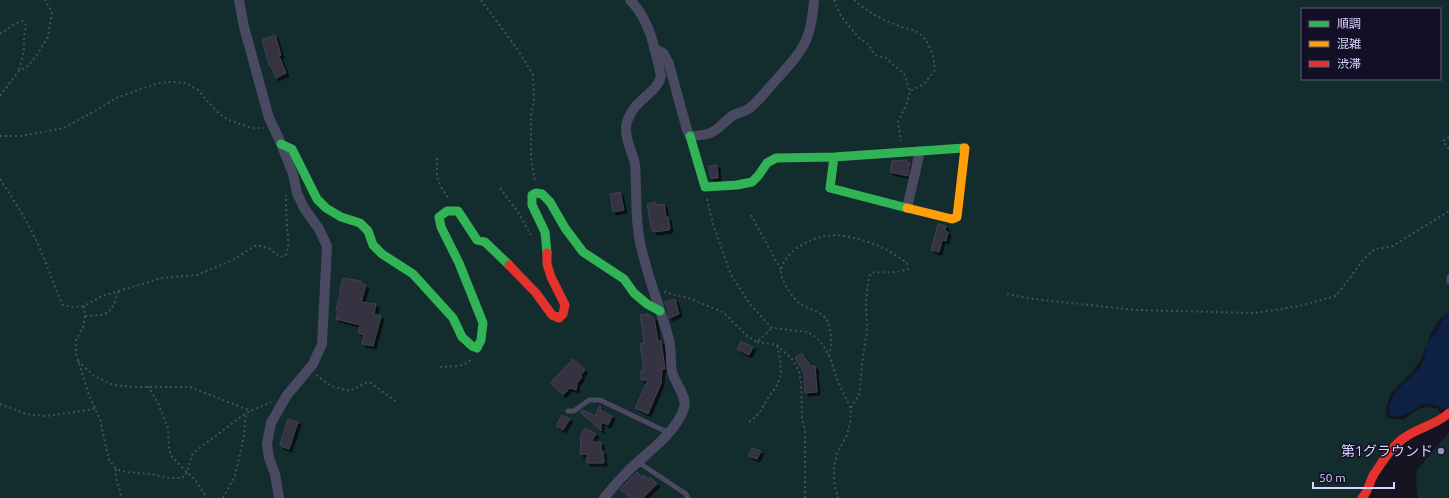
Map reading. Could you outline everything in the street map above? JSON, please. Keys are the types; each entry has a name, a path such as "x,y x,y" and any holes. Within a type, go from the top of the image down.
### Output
{"street":[{"path":"239,0 244,27 269,118 293,174 297,194 304,208 319,229 327,246 322,344 313,364 287,395 268,433 269,458 275,474 279,498"},
{"path":"604,498 611,488 668,433 684,408 685,400 677,387 672,374 669,338 639,237 636,210 635,164 627,143 626,127 630,114 636,105 660,81 661,76 647,24 638,8 630,0"},
{"path":"690,136 704,136 714,132 733,115 750,108 763,95 796,58 806,42 812,22 814,0"},
{"path":"654,48 663,53 669,64 687,130 705,187 751,183 757,178 765,165 770,160 776,158 834,157 961,147 966,148 957,217 952,219 830,188 834,157"},
{"path":"281,144 292,149 317,198 326,208 341,216 360,223 368,231 374,245 382,254 413,274 453,318 462,337 472,346 477,348 481,340 483,323 459,263 441,227 439,217 444,212 450,210 458,211 469,230 477,240 485,242 494,250 536,293 552,315 559,318 563,314 565,305 551,277 547,264 545,232 532,205 532,195 536,193 542,194 550,202 565,228 583,252 624,279 634,293 646,304 660,311"},
{"path":"908,208 920,151"},
{"path":"1362,498 1368,492 1371,477 1400,441 1410,435 1431,427 1444,419 1449,413"}],"lane":[{"path":"1449,277 1449,282"},
{"path":"568,411 574,412 589,400 600,400 668,433"},
{"path":"638,462 686,494 688,498"}],"path":[{"path":"19,71 28,66 39,52 48,36 52,12 45,0"},
{"path":"481,0 518,50 533,75 534,90 531,117 531,158 536,193"},
{"path":"834,0 841,16 855,34 868,44 875,54 886,58 904,74 910,91 907,103 898,122 903,152"},
{"path":"854,0 860,6 882,19 918,32 924,37 934,55 935,70 924,84 910,91"},
{"path":"0,34 16,23 23,21 26,25 24,51 19,71 0,96"},
{"path":"0,136 21,136 64,128 116,98 158,83 172,82 186,83 198,90 216,111 228,120 252,128 274,129"},
{"path":"1449,137 1443,141 1449,149"},
{"path":"437,158 436,174 439,186 458,211"},
{"path":"0,179 32,230 57,293 63,304 72,307 84,306 102,296 162,278 197,275 231,261 254,246 261,246 270,249 280,257 285,256 288,249 289,238 286,214 286,188"},
{"path":"705,187 713,224 731,275 750,304 772,328 808,332 818,339 828,356 839,384 851,408"},
{"path":"500,188 518,212 533,238"},
{"path":"1007,294 1033,299 1136,310 1256,313 1299,306 1336,296 1363,260 1375,249 1391,248 1449,211"},
{"path":"752,215 781,270 784,281 793,297 800,304 814,310 826,319 831,346 828,356"},
{"path":"781,270 796,248 823,235 841,235 865,241 897,255 907,263 908,269 900,273 871,273 868,282 866,302 867,332 859,396 851,408 850,423 847,435 837,453 834,468 834,482 838,498"},
{"path":"85,316 104,315 109,312 113,307 119,291"},
{"path":"655,292 666,292 688,298 723,312 747,336 757,342 777,345 791,358 799,371 800,377 802,418 806,447 805,498"},
{"path":"84,306 85,316 83,327 76,340 77,360 89,396 100,420 109,460 116,469 126,472 150,474 169,478 182,478 188,472 190,457 193,453 246,414 287,395"},
{"path":"757,342 772,328"},
{"path":"749,422 760,413 769,396 777,386 781,374 781,362 777,345"},
{"path":"440,367 460,366 469,361 477,348"},
{"path":"77,360 94,376 113,385 135,387 190,387 251,411"},
{"path":"308,369 331,386 350,391 365,383 370,383 398,403"},
{"path":"148,386 158,403 168,428 169,449 171,456 188,472 203,490 207,498"},
{"path":"0,404 26,414 46,416 95,409"},
{"path":"223,498 236,476 244,436 246,414"},
{"path":"116,469 115,475 121,493 121,498"}],"green space":[{"path":"0,0 1449,0 1449,312 1439,320 1429,337 1422,358 1412,372 1391,393 1386,408 1387,418 1403,420 1415,411 1427,407 1438,409 1441,414 1420,426 1357,498 0,498"},
{"name":"第1グラウンド","path":"1449,432 1449,498 1418,498 1416,481 1417,470"}],"water":[{"path":"1449,313 1449,407 1447,409 1432,404 1422,404 1412,411 1397,417 1389,415 1392,397 1420,367 1425,357 1427,343 1436,333"}],"building":[{"path":"275,35 281,55 279,56 286,73 276,78 270,64 269,65 262,40"},
{"path":"907,160 907,163 910,163 908,176 890,172 892,161"},
{"path":"717,165 718,178 711,178 708,166"},
{"path":"620,192 624,210 613,212 610,194"},
{"path":"655,202 656,205 664,204 666,217 668,217 669,230 652,231 647,204"},
{"path":"938,224 946,226 945,231 948,232 946,241 942,240 939,252 931,250"},
{"path":"343,278 361,281 360,283 366,285 361,302 376,304 374,314 381,316 373,346 362,344 364,335 358,333 360,325 336,319 338,310 336,310"},
{"path":"675,299 679,314 669,318 665,302"},
{"path":"648,314 654,318 658,341 661,341 665,369 662,369 661,383 648,414 635,408 648,380 641,380 641,370 644,370 640,344 644,343 640,315"},
{"path":"741,341 753,347 749,355 737,349"},
{"path":"802,353 811,366 815,366 817,392 805,393 804,373 795,358"},
{"path":"573,359 585,370 580,376 582,377 577,383 576,390 570,388 563,395 550,383"},
{"path":"600,405 601,410 612,416 608,425 601,422 601,431 580,412 583,410 595,416"},
{"path":"562,415 570,419 563,430 556,426"},
{"path":"288,419 298,422 289,449 281,446 282,444 280,444"},
{"path":"585,428 596,434 591,442 601,442 601,451 603,451 604,463 587,463 587,454 580,454 581,435"},
{"path":"752,448 761,451 757,459 748,456"},
{"path":"637,472 641,477 644,475 648,479 650,477 657,484 643,498 630,498 620,489"}],"traffic: fast":[{"path":"690,136 705,187 737,185 752,182 767,163 776,158 834,157 964,148"},
{"path":"281,144 292,149 317,199 326,208 341,217 360,223 368,231 373,245 382,254 413,274 453,318 462,337 472,346 477,348 481,340 483,323 459,263 441,227 439,217 447,211 458,211 477,240 485,242 509,265"},
{"path":"834,157 830,188 907,208"},
{"path":"547,253 545,232 532,205 532,195 536,193 542,194 550,202 565,228 583,252 624,279 634,293 647,304 660,311"}],"traffic: slow":[{"path":"907,208 952,219 957,217 964,148"}],"traffic: jam":[{"path":"509,265 536,293 552,315 559,318 563,314 565,305 551,277 547,264 547,253"},
{"path":"1362,498 1374,474 1397,443 1449,413"}],"place":[{"name":"第1グラウンド","path":"1441,451"}]}
